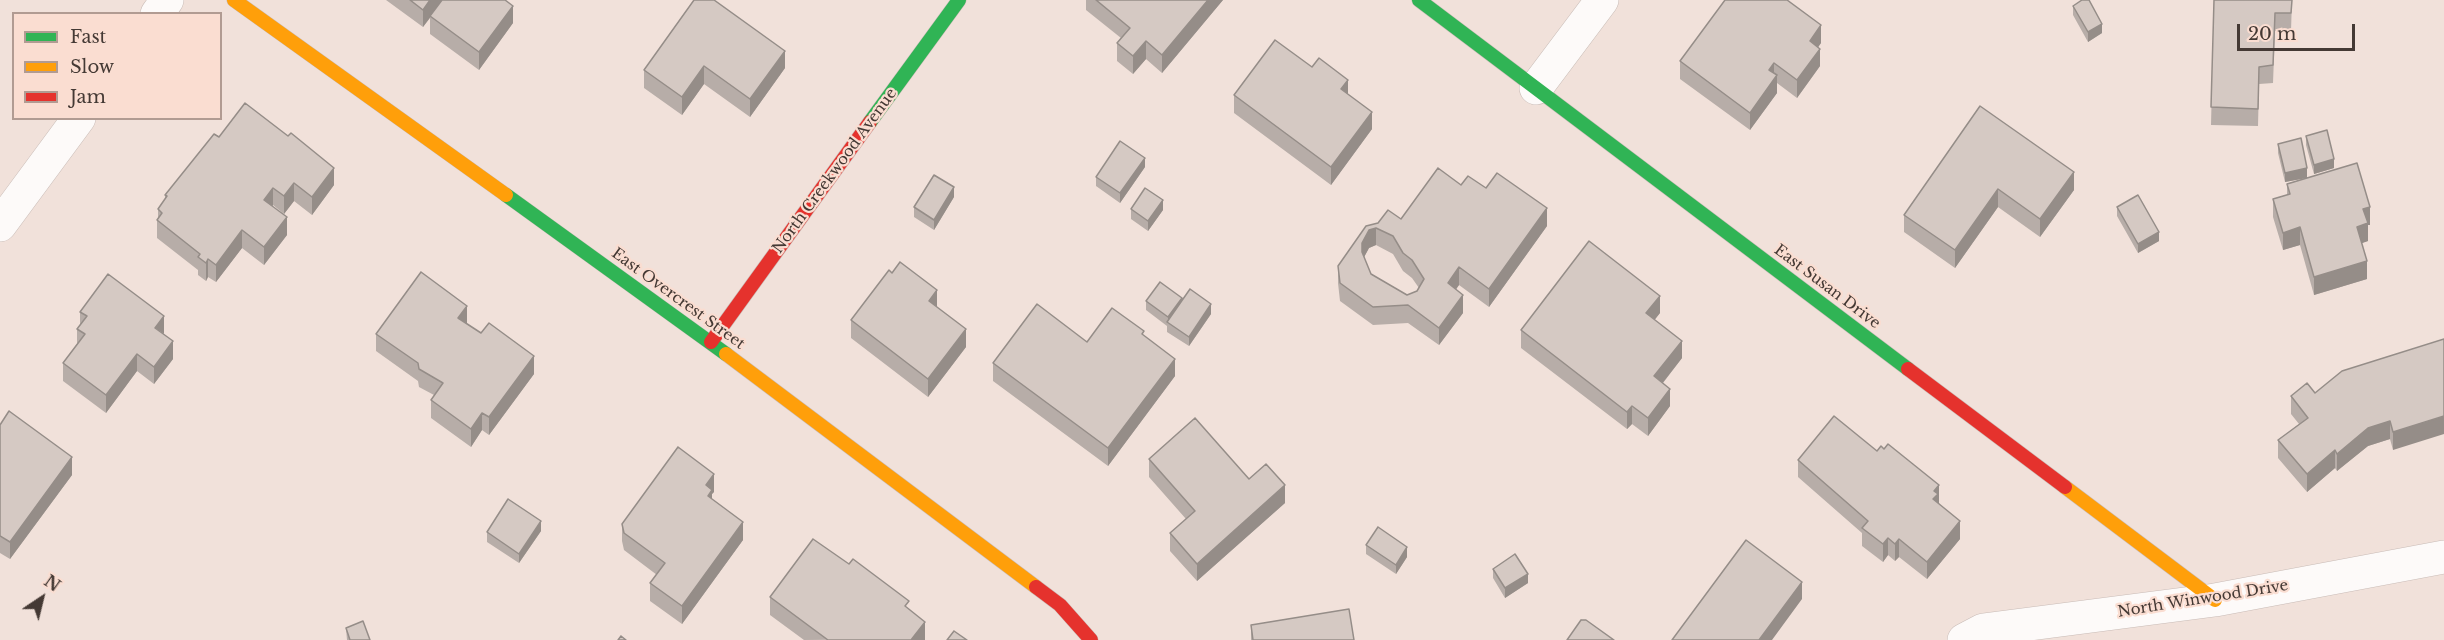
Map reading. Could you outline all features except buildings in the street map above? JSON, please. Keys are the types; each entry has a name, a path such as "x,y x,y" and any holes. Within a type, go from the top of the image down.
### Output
{"street":[{"name":"East Overcrest Street","path":"234,0 711,342 1060,604 1090,640"},
{"name":"North Creekwood Avenue","path":"711,342 959,0"},
{"name":"East Susan Drive","path":"1419,0 2215,600"},
{"path":"1536,88 1602,0"},
{"path":"0,225 78,120"},
{"name":"North Winwood Drive","path":"1964,640 1983,630 2215,600 2444,557"}],"traffic: fast":[{"path":"870,122 959,0"},
{"path":"1419,0 1908,369"},
{"path":"506,195 726,354"}],"traffic: slow":[{"path":"234,0 506,195"},
{"path":"726,354 1036,587"},
{"path":"2065,487 2215,600"}],"traffic: jam":[{"path":"711,342 870,122"},
{"path":"1908,369 2065,487"},
{"path":"1036,587 1060,605 1091,640"}]}
